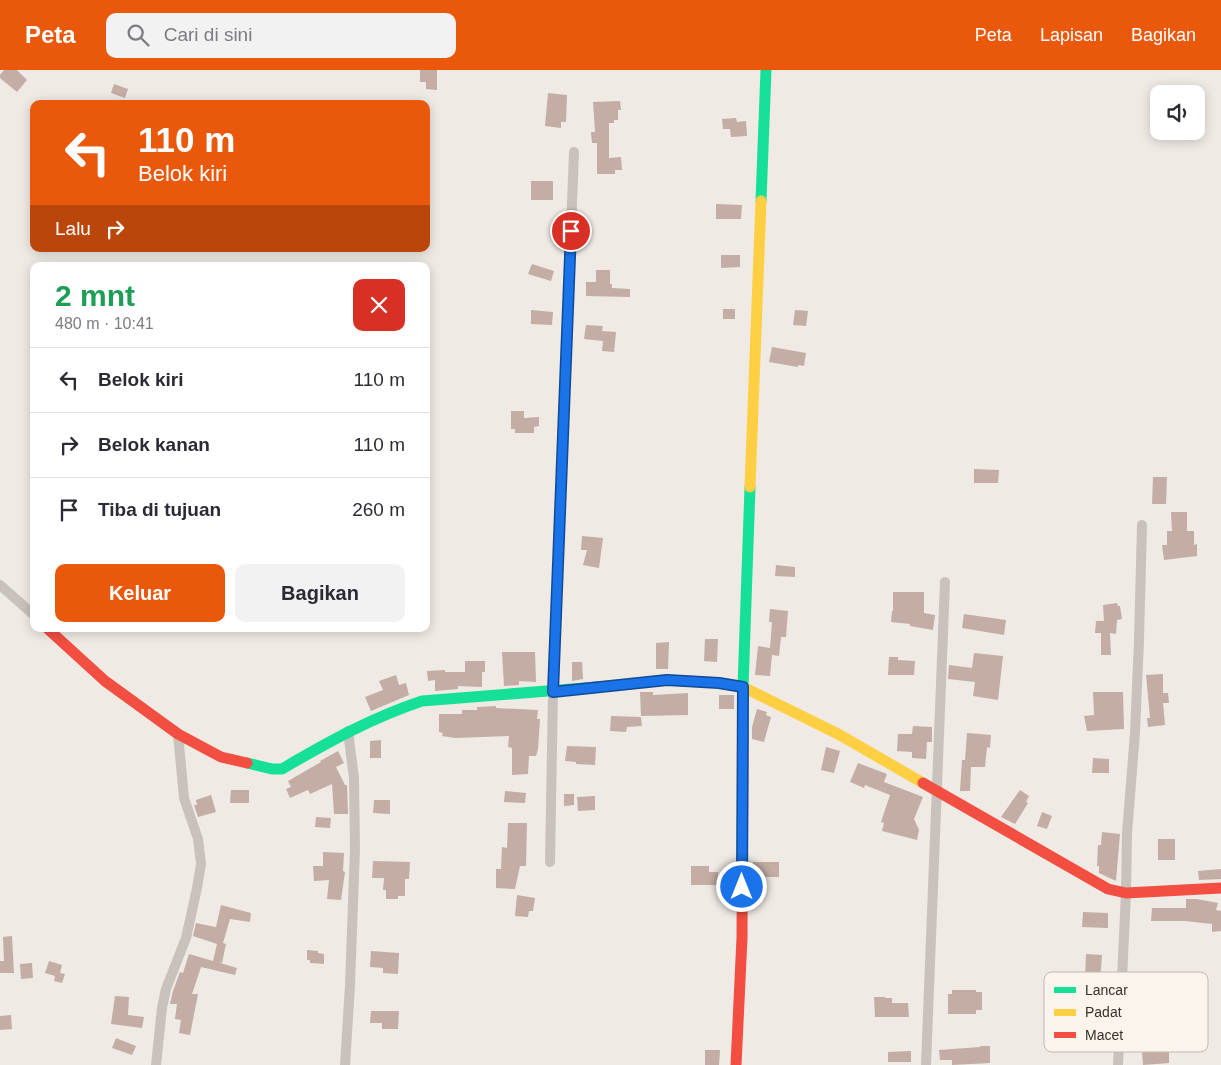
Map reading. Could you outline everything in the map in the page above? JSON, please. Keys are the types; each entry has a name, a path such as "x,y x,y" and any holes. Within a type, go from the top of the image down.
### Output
{"street":[{"path":"736,1065 742,938 743,687 766,70"},
{"path":"550,862 553,692 574,152"},
{"path":"1122,972 1127,833 1135,733 1142,525"},
{"path":"926,1065 945,582"},
{"path":"0,584 30,611"},
{"path":"51,632 105,681 178,734 221,757 272,769 282,769 348,731 398,709 422,701 553,692 667,680 719,683 743,687 840,735 1108,889 1126,893 1221,888"},
{"path":"345,1065 355,848 354,778 348,731"},
{"path":"156,1065 166,989 186,938 201,864 198,839 184,798 178,734"},
{"path":"1118,1065 1119,1052"}],"building":[{"path":"4,70 17,70 27,80 17,92 0,78"},
{"path":"420,70 437,70 437,90 426,89 426,82 420,82"},
{"path":"114,84 128,89 125,98 111,93"},
{"path":"548,93 567,95 566,122 561,122 561,128 545,126"},
{"path":"620,101 621,110 618,110 618,120 614,120 614,123 609,123 609,158 621,157 622,170 615,170 615,174 597,174 597,143 592,143 591,132 595,132 593,102"},
{"path":"736,118 737,122 746,121 747,136 731,137 730,129 723,129 722,119"},
{"path":"531,181 553,181 553,200 531,200"},
{"path":"716,204 742,205 741,219 716,219"},
{"path":"721,255 740,255 740,267 721,268"},
{"path":"532,264 554,271 551,281 528,274"},
{"path":"596,270 610,270 610,284 612,284 612,288 630,289 630,297 586,296 586,282 596,282"},
{"path":"723,309 735,309 735,319 723,319"},
{"path":"531,310 553,312 552,325 531,324"},
{"path":"795,310 808,311 806,326 793,325"},
{"path":"586,325 603,326 602,331 616,332 614,352 602,351 603,341 584,339"},
{"path":"772,347 806,353 804,366 798,365 798,367 769,362"},
{"path":"511,411 524,411 524,418 539,417 539,426 534,427 534,433 515,433 515,429 511,429"},
{"path":"974,469 999,470 998,483 974,483"},
{"path":"1153,477 1167,477 1166,504 1152,504"},
{"path":"1171,512 1187,512 1187,531 1194,531 1194,545 1197,544 1197,556 1164,560 1162,545 1167,545 1167,531 1172,531"},
{"path":"582,536 603,538 599,568 583,565 587,550 581,550"},
{"path":"776,565 795,567 795,577 775,576"},
{"path":"893,592 924,592 924,613 935,615 933,630 910,626 910,624 891,622"},
{"path":"1117,603 1120,606 1122,619 1117,620 1116,634 1110,633 1111,655 1101,655 1101,633 1095,633 1096,621 1104,621 1103,605"},
{"path":"770,609 788,611 786,637 781,637 779,656 772,655 770,676 755,675 758,646 770,648 772,622 769,622"},
{"path":"964,614 1006,620 1004,635 962,628"},
{"path":"705,639 718,639 717,662 704,661"},
{"path":"669,642 668,669 656,669 656,643"},
{"path":"502,652 535,652 536,682 519,681 519,685 504,686"},
{"path":"974,653 1003,656 998,700 973,696 975,682 948,679 949,665 972,668"},
{"path":"889,657 898,657 898,660 915,661 914,675 888,675"},
{"path":"465,661 485,661 485,672 482,672 482,687 458,686 458,689 435,691 435,680 428,681 427,671 465,672"},
{"path":"572,662 582,662 583,679 572,681"},
{"path":"1163,674 1163,693 1168,693 1169,703 1163,703 1165,725 1148,727 1147,718 1150,718 1146,675"},
{"path":"396,675 399,685 406,683 409,695 371,711 365,697 383,690 379,681"},
{"path":"640,692 653,692 653,695 688,693 688,715 641,716"},
{"path":"1093,692 1123,692 1124,729 1087,731 1084,716 1094,715"},
{"path":"719,695 734,695 734,709 719,709"},
{"path":"496,706 496,708 538,710 537,719 540,719 538,749 536,756 529,756 528,774 512,775 512,748 508,747 509,736 455,738 442,736 443,733 439,732 439,714 462,714 462,710 477,710 477,707"},
{"path":"757,709 767,712 766,715 771,717 764,742 752,739 752,727"},
{"path":"611,716 641,717 642,726 627,727 626,732 610,731"},
{"path":"913,726 932,727 932,742 927,742 926,759 912,758 912,752 897,751 898,734 912,734"},
{"path":"967,733 991,735 990,748 987,747 985,767 971,767 970,791 960,791 962,760 965,760"},
{"path":"381,740 381,758 370,758 370,741"},
{"path":"567,746 596,747 595,765 576,764 576,762 565,761"},
{"path":"826,747 840,751 834,773 821,770"},
{"path":"338,751 344,763 336,767 345,785 347,785 348,814 334,814 332,784 310,794 308,790 290,798 286,789 291,787 288,781"},
{"path":"1093,758 1109,759 1109,773 1092,773"},
{"path":"858,763 887,774 884,782 923,797 914,819 919,830 917,840 882,831 884,823 881,822 890,795 865,785 864,788 850,782"},
{"path":"231,790 249,790 249,803 230,803"},
{"path":"1020,790 1029,796 1026,802 1028,803 1015,824 1001,817"},
{"path":"505,791 526,793 525,803 504,802"},
{"path":"564,794 574,794 574,805 564,806"},
{"path":"211,795 216,812 198,817 194,805 197,805 196,800"},
{"path":"595,796 595,810 578,811 577,797"},
{"path":"374,800 390,800 390,814 373,813"},
{"path":"1042,812 1052,816 1047,829 1037,826"},
{"path":"316,817 331,818 330,828 315,827"},
{"path":"508,823 527,823 526,866 520,866 515,889 496,888 496,869 501,869 502,847 507,848"},
{"path":"1102,832 1120,834 1116,881 1099,873 1099,866 1097,866 1098,845 1101,845"},
{"path":"1158,839 1175,839 1175,860 1158,860"},
{"path":"323,852 344,853 343,871 345,872 341,900 327,899 329,880 314,881 313,866 323,866"},
{"path":"373,861 410,862 409,879 405,879 405,896 398,896 398,899 386,899 386,890 383,890 384,878 372,878"},
{"path":"753,862 779,862 779,877 753,877"},
{"path":"691,866 709,866 709,872 718,872 718,885 691,885"},
{"path":"1221,869 1221,879 1199,880 1198,871"},
{"path":"517,895 535,898 533,911 529,911 528,917 515,916"},
{"path":"1186,899 1218,903 1216,910 1221,911 1221,931 1212,932 1212,924 1185,921 1151,921 1152,908 1186,908"},
{"path":"221,905 251,913 250,922 230,919 223,943 226,944 222,963 217,962 237,968 235,975 201,967 192,994 198,994 190,1035 179,1033 181,1020 175,1019 177,1004 170,1004 173,991 180,972 183,973 189,954 213,961 217,944 193,936 196,923 216,927"},
{"path":"1083,912 1108,913 1108,928 1082,927"},
{"path":"12,936 14,973 0,973 0,961 4,961 3,937"},
{"path":"307,950 318,951 318,953 324,954 324,964 310,963 310,960 307,960"},
{"path":"371,951 399,953 398,974 383,973 383,968 370,967"},
{"path":"1086,954 1102,955 1101,972 1085,972"},
{"path":"49,961 62,965 60,973 65,974 62,983 54,981 55,976 45,973"},
{"path":"32,963 33,978 21,979 20,964"},
{"path":"952,990 976,990 976,992 982,992 982,1010 976,1010 976,1014 948,1014 948,994 952,994"},
{"path":"115,996 129,997 128,1015 144,1017 142,1028 111,1024"},
{"path":"874,997 892,998 892,1003 908,1003 909,1017 875,1017"},
{"path":"371,1011 399,1011 398,1029 382,1029 382,1023 370,1023"},
{"path":"11,1015 12,1029 0,1030 0,1016"},
{"path":"116,1038 136,1046 132,1055 112,1048"},
{"path":"990,1046 990,1063 952,1065 952,1060 940,1060 939,1050"},
{"path":"705,1050 720,1050 719,1065 705,1065"},
{"path":"911,1051 911,1062 888,1062 888,1052"},
{"path":"1142,1052 1169,1052 1169,1063 1143,1065"}],"traffic: fast":[{"path":"761,201 766,70"},
{"path":"743,737 750,487"},
{"path":"247,763 272,769 282,769 350,731 422,701 597,687"}],"traffic: slow":[{"path":"750,487 761,201"},
{"path":"597,687 667,680 719,683 743,687 840,735 923,783"}],"traffic: jam":[{"path":"51,632 105,681 178,734 221,757 247,763"},
{"path":"736,1065 742,938 743,737"},
{"path":"923,783 1108,889 1126,893 1221,888"}],"route":[{"path":"571,231 553,692 667,680 719,683 743,687 742,887"}]}
